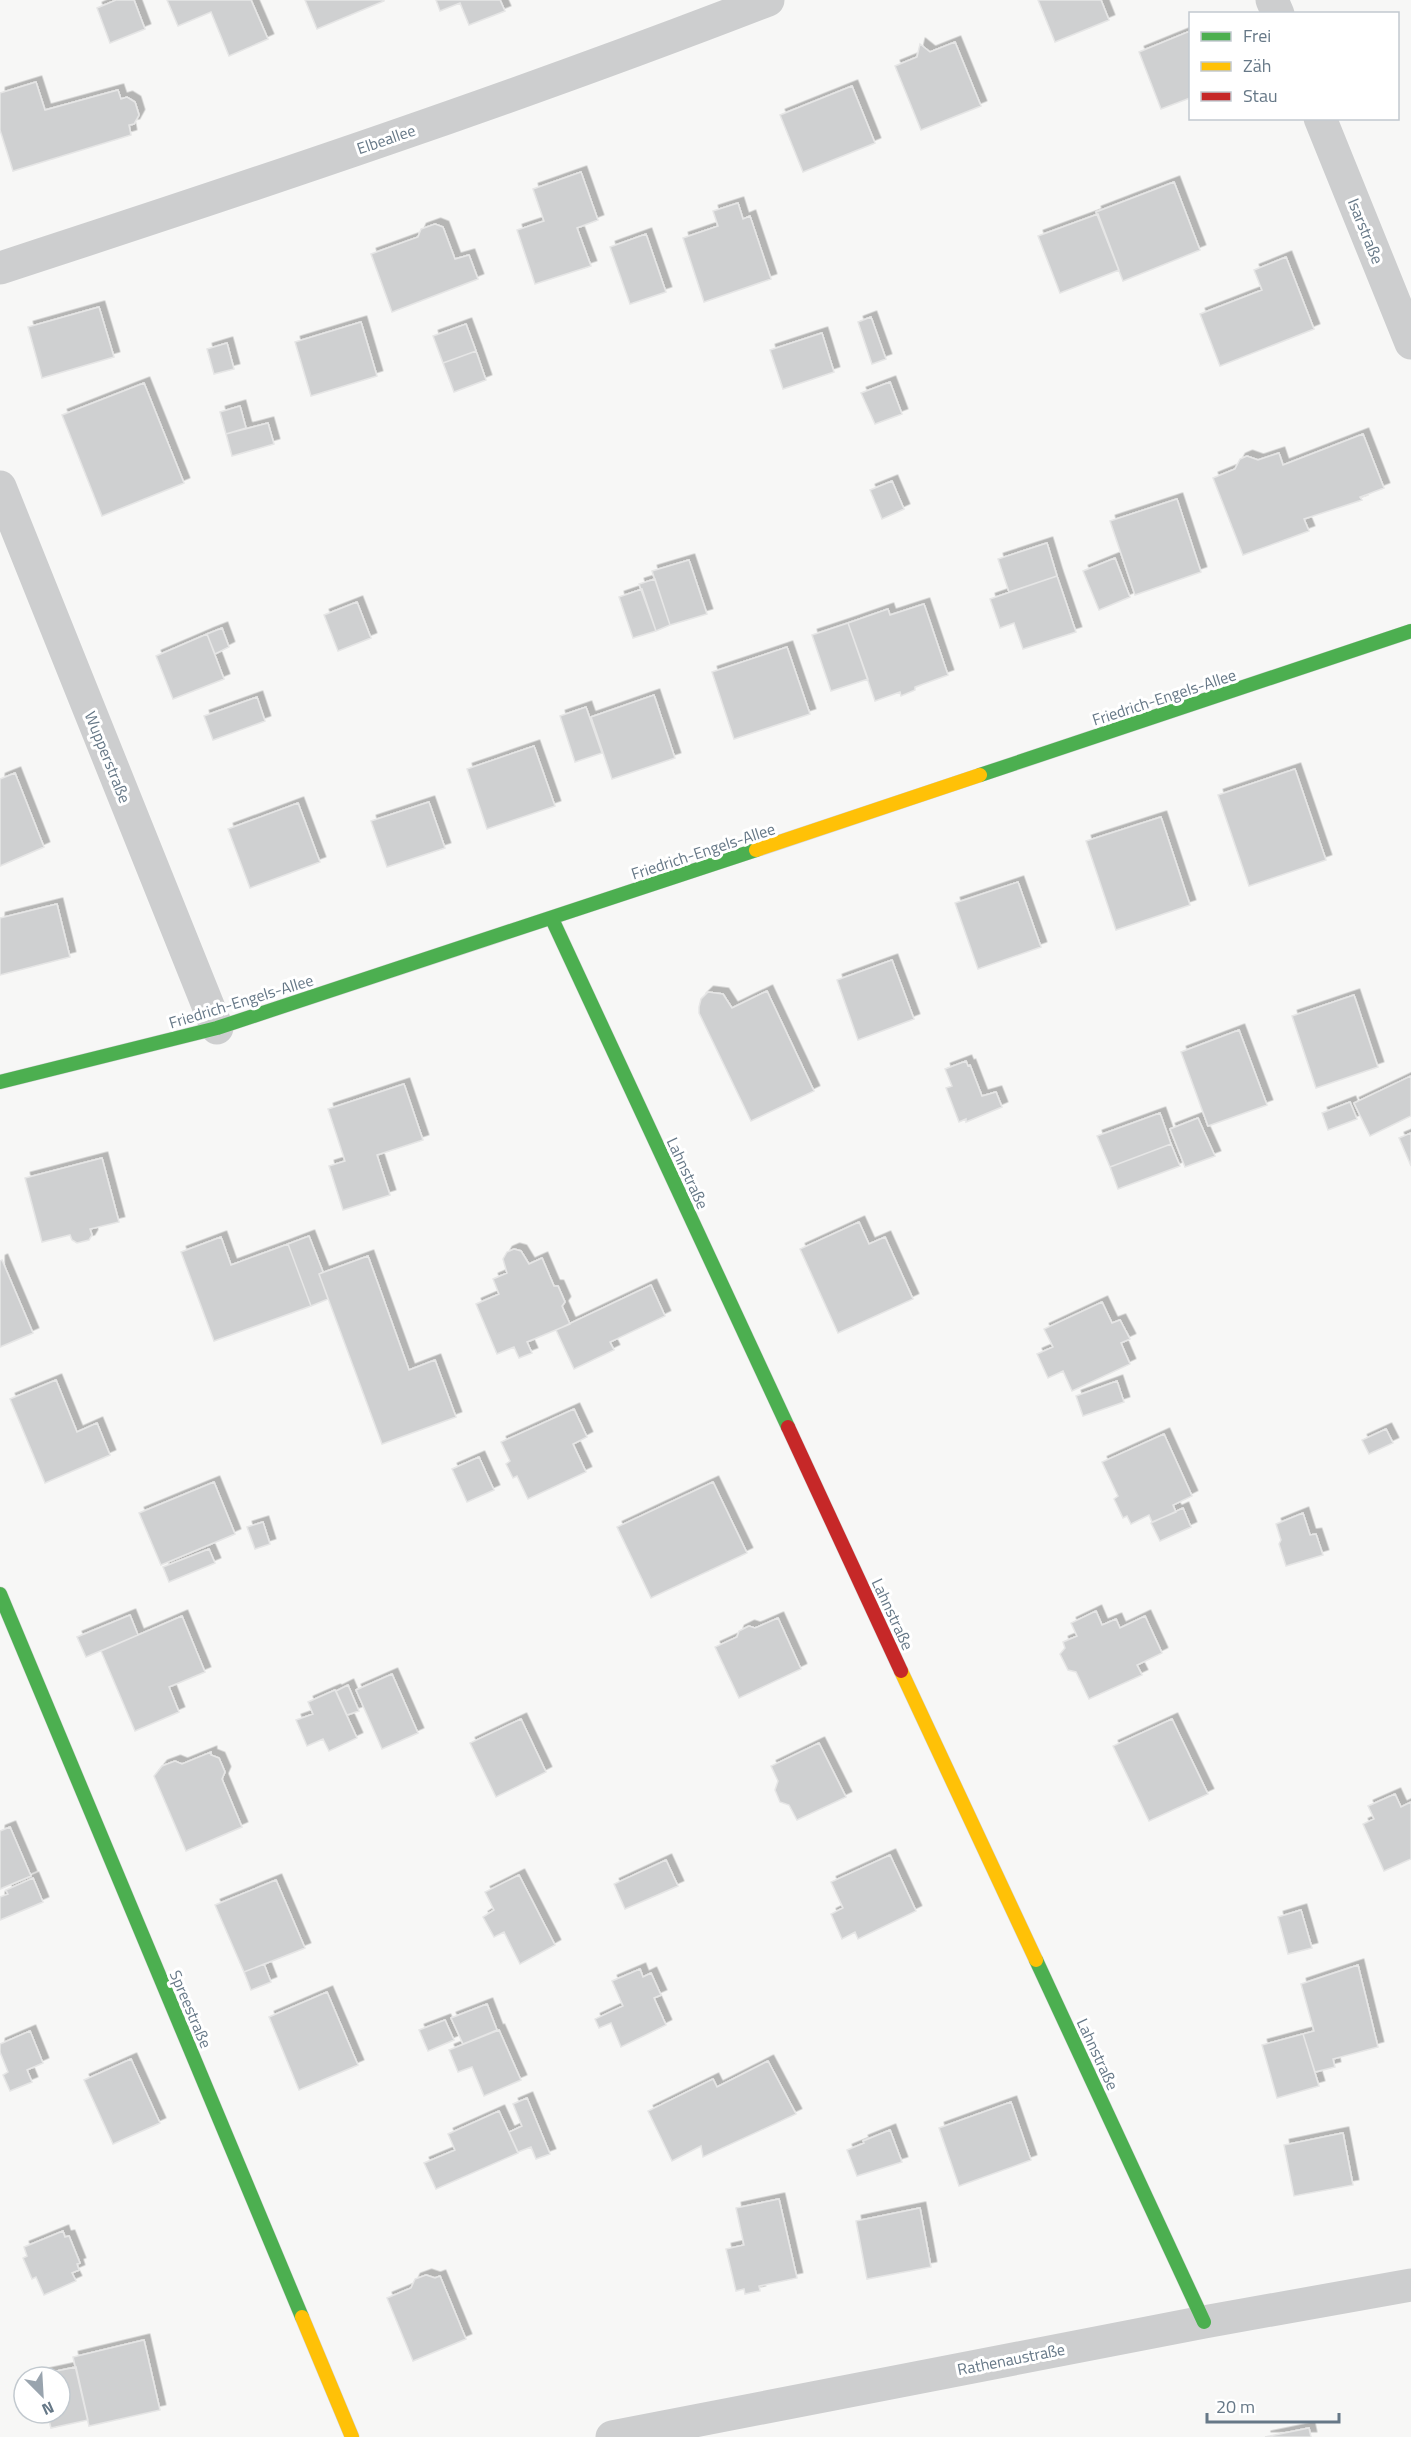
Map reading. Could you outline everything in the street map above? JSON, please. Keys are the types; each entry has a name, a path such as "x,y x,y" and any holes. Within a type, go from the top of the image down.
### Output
{"street":[{"name":"Elbeallee","path":"0,268 281,176 620,57 768,0"},
{"name":"Isarstraße","path":"1321,120 1411,343"},
{"name":"Wupperstraße","path":"0,487 217,1028"},
{"name":"Friedrich-Engels-Allee","path":"0,1082 217,1028 552,919 1411,632"},
{"name":"Lahnstraße","path":"552,919 1204,2322"},
{"name":"Spreestraße","path":"0,1594 352,2437"},
{"name":"Rathenaustraße","path":"612,2437 1204,2322 1411,2285"}],"building":[{"path":"116,0 134,0 145,29 110,43 97,8"},
{"path":"167,0 251,0 268,39 229,56 211,12 178,26"},
{"path":"305,0 384,0 384,1 317,29"},
{"path":"436,0 500,0 505,11 469,25 460,3 440,11"},
{"path":"1038,0 1101,0 1109,20 1055,42"},
{"path":"1189,31 1189,98 1161,109 1139,52"},
{"path":"955,42 981,106 921,130 895,66 917,57 920,44 930,52"},
{"path":"36,82 45,110 118,90 121,99 127,97 135,102 139,115 134,124 129,125 131,135 13,171 0,130 0,93"},
{"path":"852,86 875,143 803,172 780,115"},
{"path":"581,172 598,220 577,228 591,266 535,284 517,230 544,221 533,189"},
{"path":"1174,182 1200,250 1123,281 1096,212"},
{"path":"738,203 743,219 750,216 771,279 704,302 683,238 718,226 713,211"},
{"path":"1098,214 1119,270 1060,293 1038,236"},
{"path":"435,224 443,227 455,259 469,255 478,279 392,312 371,254 418,237 421,229"},
{"path":"646,234 666,292 630,304 610,247"},
{"path":"1286,257 1314,329 1220,366 1200,314 1262,290 1254,270"},
{"path":"99,307 114,357 42,378 28,327"},
{"path":"871,317 886,359 872,364 858,322"},
{"path":"361,322 377,376 311,396 295,342"},
{"path":"466,324 476,351 443,363 433,336"},
{"path":"822,333 834,372 783,389 770,350"},
{"path":"227,343 234,369 214,374 207,349"},
{"path":"476,351 486,380 454,392 443,363"},
{"path":"890,382 902,414 875,424 861,393"},
{"path":"144,383 184,483 102,516 62,415"},
{"path":"240,406 246,428 226,434 220,412"},
{"path":"268,423 274,444 232,456 226,434"},
{"path":"1363,434 1384,488 1360,497 1362,500 1304,519 1309,531 1243,555 1213,478 1235,469 1240,459 1247,456 1258,460 1279,453 1283,465"},
{"path":"892,481 904,509 882,519 870,490"},
{"path":"1177,499 1201,572 1135,595 1110,521"},
{"path":"1047,543 1057,576 1009,592 998,559"},
{"path":"1115,558 1130,597 1099,610 1083,571"},
{"path":"689,560 707,614 670,625 652,571"},
{"path":"1057,576 1076,632 1023,649 1014,623 1000,628 990,599"},
{"path":"655,579 670,625 656,631 639,584"},
{"path":"642,589 656,631 633,638 619,597"},
{"path":"357,602 371,638 338,651 324,615"},
{"path":"924,604 948,675 915,687 915,690 901,696 900,692 875,701 848,623 888,609 890,615"},
{"path":"848,623 868,679 831,691 812,635"},
{"path":"222,628 229,647 215,654 207,634"},
{"path":"207,634 224,679 173,699 156,656"},
{"path":"787,647 810,714 734,739 712,672"},
{"path":"654,695 675,758 612,779 591,717"},
{"path":"257,697 265,721 213,740 204,716"},
{"path":"586,707 602,753 575,762 560,716"},
{"path":"534,746 555,806 487,829 467,769"},
{"path":"1295,769 1326,860 1249,886 1218,795"},
{"path":"15,773 44,847 0,866 0,779"},
{"path":"429,802 445,848 387,867 371,821"},
{"path":"298,803 320,862 250,888 228,829"},
{"path":"1161,817 1190,905 1116,930 1086,841"},
{"path":"1018,882 1041,947 978,969 955,903"},
{"path":"57,904 70,957 0,975 0,918"},
{"path":"892,960 914,1019 858,1040 837,980"},
{"path":"767,991 814,1091 751,1121 699,1013 699,1007 701,999 708,992 723,994 732,1008"},
{"path":"1354,995 1378,1067 1316,1088 1292,1016"},
{"path":"1239,1030 1267,1105 1208,1126 1181,1052"},
{"path":"966,1061 968,1066 970,1065 982,1096 996,1092 1002,1107 966,1122 966,1119 959,1122 946,1088 952,1086 945,1069"},
{"path":"1411,1076 1411,1116 1370,1136 1354,1103"},
{"path":"404,1084 423,1140 377,1155 390,1195 343,1210 329,1166 345,1161 328,1109"},
{"path":"1350,1102 1357,1119 1328,1130 1322,1113"},
{"path":"1160,1113 1171,1144 1110,1167 1097,1136"},
{"path":"1198,1118 1215,1156 1185,1167 1170,1129"},
{"path":"1411,1133 1411,1166 1399,1138"},
{"path":"1171,1144 1180,1166 1118,1189 1110,1167"},
{"path":"102,1158 119,1222 90,1229 92,1235 89,1240 77,1243 70,1235 42,1242 25,1178"},
{"path":"859,1222 869,1244 885,1237 913,1299 838,1333 800,1249"},
{"path":"309,1236 323,1272 319,1274 328,1299 311,1306 288,1244"},
{"path":"221,1237 231,1265 288,1244 311,1306 214,1341 181,1252"},
{"path":"514,1249 521,1251 529,1264 542,1258 554,1286 558,1286 565,1302 562,1306 570,1324 527,1342 532,1353 519,1358 514,1347 497,1354 476,1304 499,1294 493,1279 507,1273 503,1259 507,1252"},
{"path":"368,1256 409,1370 435,1360 456,1417 382,1444 319,1274"},
{"path":"2,1260 33,1333 0,1347 0,1261"},
{"path":"651,1285 665,1316 610,1342 614,1350 574,1369 556,1330"},
{"path":"1102,1302 1112,1323 1120,1320 1130,1339 1121,1343 1130,1364 1072,1391 1063,1371 1048,1378 1037,1354 1053,1347 1044,1329"},
{"path":"56,1380 77,1432 97,1423 110,1455 45,1483 10,1399"},
{"path":"1117,1381 1124,1402 1083,1416 1076,1396"},
{"path":"574,1409 587,1437 573,1444 586,1472 528,1499 517,1476 513,1478 506,1464 510,1461 501,1442"},
{"path":"1386,1429 1393,1443 1369,1454 1362,1440"},
{"path":"1164,1434 1192,1496 1173,1505 1176,1512 1152,1522 1149,1515 1131,1524 1127,1516 1123,1518 1114,1499 1118,1496 1102,1462"},
{"path":"479,1457 494,1490 467,1502 452,1469"},
{"path":"214,1482 235,1534 161,1565 139,1513"},
{"path":"713,1482 747,1553 651,1598 617,1527"},
{"path":"1183,1508 1191,1527 1160,1541 1151,1523"},
{"path":"1303,1513 1310,1535 1316,1534 1323,1555 1286,1566 1276,1524"},
{"path":"263,1522 270,1544 255,1549 247,1527"},
{"path":"209,1549 215,1563 169,1582 163,1567"},
{"path":"1096,1611 1102,1625 1116,1619 1120,1628 1145,1616 1162,1653 1137,1665 1142,1675 1089,1699 1076,1672 1068,1670 1060,1654 1065,1648 1063,1642 1077,1636 1071,1623"},
{"path":"130,1615 138,1635 86,1657 77,1637"},
{"path":"182,1616 205,1672 169,1687 179,1712 135,1731 101,1651"},
{"path":"778,1618 801,1669 739,1698 715,1647 737,1637 739,1631 749,1626 755,1628"},
{"path":"392,1674 418,1733 382,1749 356,1690"},
{"path":"348,1685 359,1711 347,1715 336,1691"},
{"path":"335,1690 357,1738 329,1751 323,1739 307,1746 296,1720 313,1714 308,1702"},
{"path":"521,1719 546,1772 496,1797 470,1743"},
{"path":"1172,1719 1208,1794 1149,1821 1113,1746"},
{"path":"819,1743 846,1797 797,1820 789,1805 780,1802 775,1790 778,1781 771,1766"},
{"path":"211,1752 211,1755 219,1758 225,1772 222,1779 242,1827 186,1851 154,1776 162,1766 175,1761 182,1764"},
{"path":"1395,1794 1401,1807 1411,1802 1411,1859 1384,1871 1363,1824 1374,1819 1368,1806"},
{"path":"10,1827 31,1876 0,1889 0,1831"},
{"path":"890,1855 916,1911 858,1939 855,1932 842,1939 831,1914 843,1908 831,1882"},
{"path":"666,1860 678,1886 625,1909 614,1884"},
{"path":"519,1875 555,1945 520,1964 504,1932 494,1937 483,1917 494,1910 485,1892"},
{"path":"33,1878 43,1902 0,1920 0,1897 8,1894 6,1890"},
{"path":"276,1880 305,1948 244,1972 215,1905"},
{"path":"1301,1910 1312,1948 1288,1954 1278,1917"},
{"path":"264,1964 271,1982 251,1990 244,1972"},
{"path":"1358,1965 1378,2047 1333,2059 1335,2067 1315,2072 1303,2034 1314,2031 1301,1984"},
{"path":"640,1969 643,1977 651,1973 661,1995 654,1998 666,2025 621,2047 611,2023 599,2028 595,2019 623,2006 612,1981"},
{"path":"327,1992 358,2065 299,2090 269,2017"},
{"path":"487,2004 497,2030 463,2044 451,2018"},
{"path":"445,2020 454,2040 428,2051 419,2030"},
{"path":"499,2030 521,2080 484,2096 472,2067 458,2072 449,2050"},
{"path":"30,2031 43,2063 27,2070 32,2082 10,2091 3,2075 8,2072 0,2052 0,2044"},
{"path":"1303,2034 1319,2086 1277,2098 1262,2045"},
{"path":"131,2059 160,2123 113,2144 84,2080"},
{"path":"768,2061 796,2114 703,2157 701,2146 672,2161 648,2111 713,2079 717,2087"},
{"path":"527,2098 550,2154 536,2159 531,2147 518,2152 509,2132 522,2126 513,2104"},
{"path":"1011,2102 1031,2160 959,2186 939,2128"},
{"path":"499,2111 518,2153 436,2189 424,2163 455,2150 448,2134"},
{"path":"890,2130 902,2162 857,2176 847,2150"},
{"path":"1343,2133 1353,2185 1294,2196 1284,2145"},
{"path":"779,2199 797,2278 759,2286 760,2291 745,2294 744,2289 736,2291 726,2249 744,2245 736,2208"},
{"path":"920,2208 931,2267 867,2279 856,2221"},
{"path":"63,2231 65,2237 69,2236 80,2263 77,2264 79,2270 72,2273 76,2281 44,2295 36,2277 32,2279 23,2258 27,2256 24,2247"},
{"path":"426,2275 435,2278 440,2276 466,2339 413,2361 387,2298 411,2288 415,2279"},
{"path":"144,2340 160,2410 89,2426 73,2357"},
{"path":"76,2367 88,2420 72,2423 72,2368"},
{"path":"1309,2428 1311,2437 1265,2437"}],"traffic: fast":[{"path":"980,775 1411,631"},
{"path":"0,1082 217,1028 756,850"},
{"path":"552,919 788,1427"},
{"path":"0,1594 302,2317"},
{"path":"1036,1960 1204,2322"}],"traffic: slow":[{"path":"756,850 980,775"},
{"path":"901,1671 1036,1960"},
{"path":"302,2317 352,2437"}],"traffic: jam":[{"path":"788,1427 901,1671"}]}
